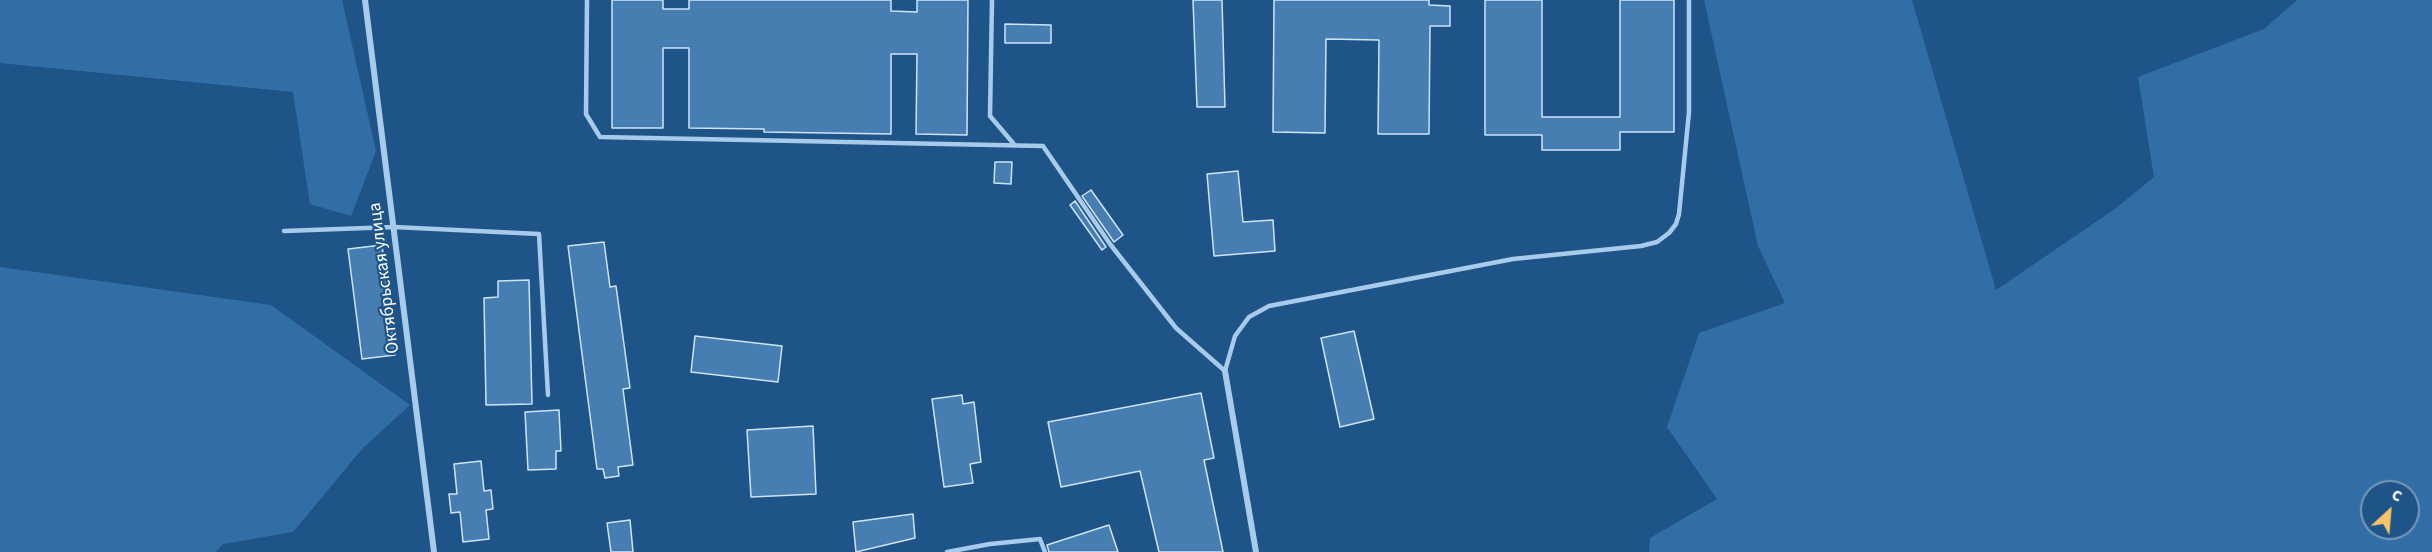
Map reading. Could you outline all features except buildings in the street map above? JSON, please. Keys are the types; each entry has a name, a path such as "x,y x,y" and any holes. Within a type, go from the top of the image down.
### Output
{"street":[{"name":"Октябрьская улица","path":"365,0 434,552"},
{"path":"1225,371 1256,552"}],"lane":[{"path":"587,0 586,114 600,136 1013,143 1043,146 1110,244 1176,328 1225,371 1235,336 1249,317 1269,306 1512,259 1641,246 1657,242 1676,224 1679,214 1689,112 1689,0"},
{"path":"992,0 990,116 1013,143"},
{"path":"284,231 394,227 539,234 548,395"},
{"path":"947,552 990,544 1040,539 1045,552"}],"shaded area":[{"path":"0,0 342,0 376,151 351,216 310,204 293,92 0,63"},
{"path":"1704,0 1912,0 1996,290 2115,209 2154,177 2138,77 2264,29 2297,0 2432,0 2432,552 1649,552 1650,538 1717,499 1667,427 1699,333 1785,303 1758,246"},
{"path":"0,267 271,305 410,405 362,449 293,532 223,544 216,552 0,552"}]}
